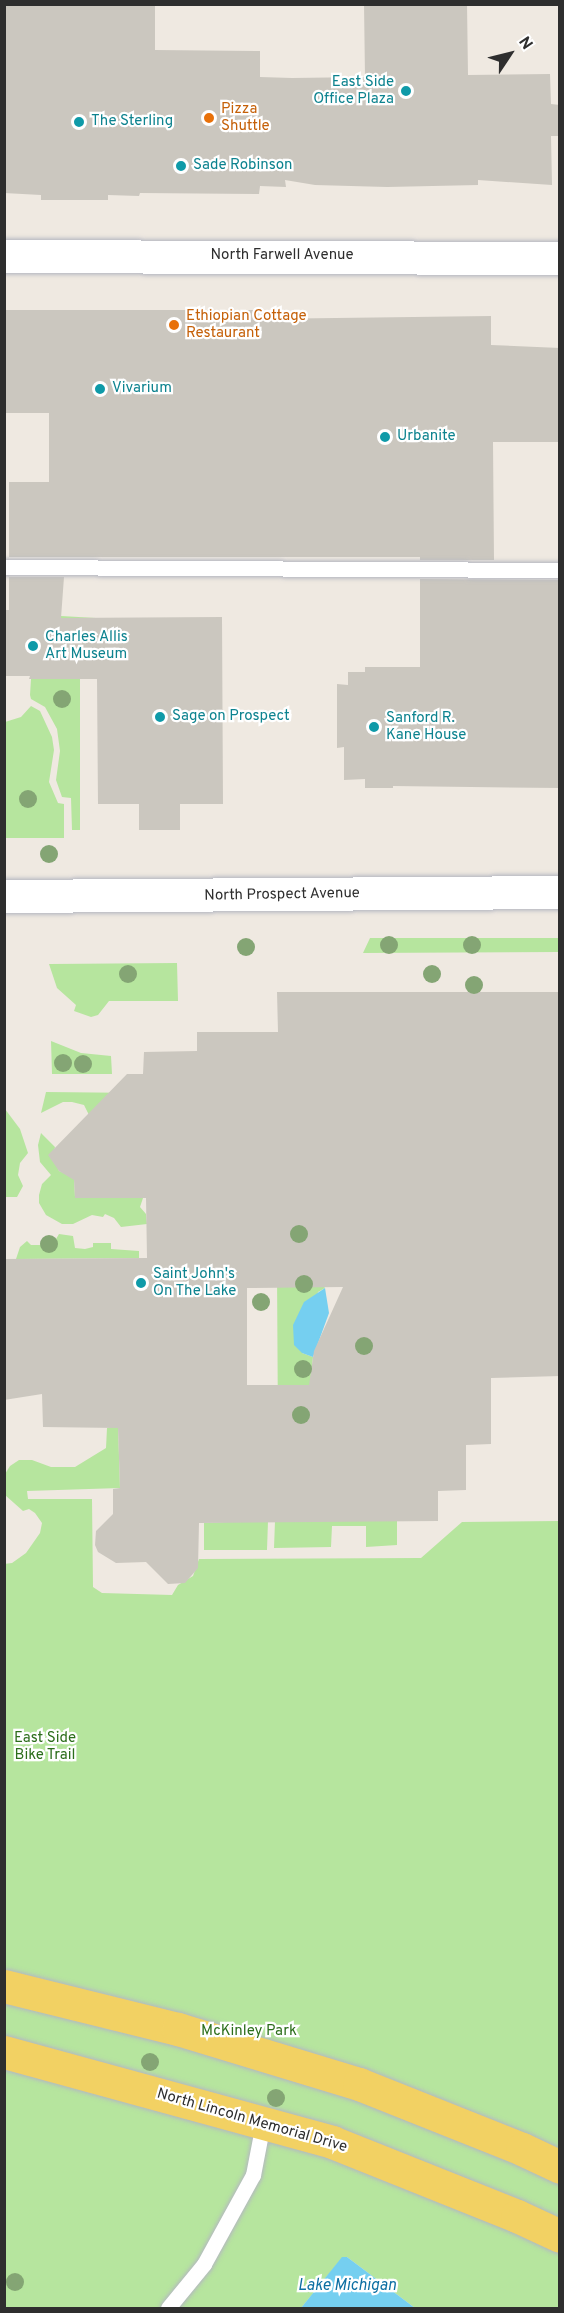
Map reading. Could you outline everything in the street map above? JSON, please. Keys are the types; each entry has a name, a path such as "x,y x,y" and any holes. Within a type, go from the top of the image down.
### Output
{"main road":[{"name":"North Farwell Avenue","path":"4,256 560,258"},
{"name":"North Prospect Avenue","path":"4,896 560,892"},
{"path":"4,1986 178,2029 365,2086 522,2149 560,2167"},
{"name":"North Lincoln Memorial Drive","path":"4,2052 332,2142 517,2216 560,2236"}],"lane":[{"path":"4,567 560,570"},
{"path":"168,2308 204,2264 253,2175 263,2123"}],"green space":[{"path":"61,616 96,618 97,634 80,634 80,830 72,830 71,798 62,797 56,780 60,751 57,729 45,707 31,699 30,695 31,679 62,679"},
{"path":"31,706 40,711 52,737 54,750 49,782 58,803 64,804 64,838 5,838 5,722 21,717"},
{"path":"370,938 559,938 559,952 363,953"},
{"path":"177,963 178,1001 109,1001 98,1015 91,1017 74,1011 76,1005 57,988 49,964"},
{"path":"51,1041 81,1053 111,1056 112,1074 52,1074"},
{"path":"46,1092 143,1093 89,1115 84,1105 72,1102 63,1102 41,1113"},
{"path":"5,1109 20,1129 28,1153 20,1163 18,1175 23,1186 17,1197 5,1197"},
{"path":"41,1133 55,1147 53,1156 59,1171 74,1177 75,1197 143,1198 140,1207 146,1214 147,1224 121,1227 114,1218 105,1214 103,1217 92,1215 73,1224 62,1224 46,1215 39,1203 39,1195 42,1184 51,1175 40,1162 38,1145"},
{"path":"59,1234 73,1236 75,1248 93,1247 93,1243 111,1243 111,1249 139,1251 139,1258 16,1259 20,1247 27,1241 31,1245 41,1245 56,1239"},
{"path":"277,1272 317,1278 325,1288 318,1292 302,1353 313,1357 311,1376 315,1385 278,1435"},
{"name":"McKinley Park","path":"118,1425 120,1488 27,1491 28,1499 92,1499 93,1587 102,1593 172,1595 178,1585 193,1576 199,1559 421,1558 462,1522 559,1521 559,2308 415,2308 347,2257 342,2258 301,2308 5,2308 4,1564 12,1563 26,1553 40,1533 42,1523 35,1513 29,1509 23,1511 5,1495 5,1474 10,1466 19,1460 32,1460 51,1467 75,1467 106,1448 107,1428"},
{"path":"268,1521 267,1550 204,1550 204,1523"},
{"path":"275,1521 397,1521 397,1545 366,1547 366,1526 332,1526 331,1547 274,1548"}],"water":[{"path":"325,1288 329,1313 313,1357 302,1353 294,1345 293,1325 304,1302"},
{"name":"Lake Michigan","path":"342,2257 347,2257 415,2308 301,2308"}],"building":[{"path":"4,4 155,4 155,50 260,51 260,77 292,78 365,77 364,4 467,4 468,75 550,74 551,104 560,105 560,136 551,136 552,185 478,180 478,185 387,187 315,185 285,180 286,187 260,186 259,194 140,193 139,196 108,195 108,200 41,200 41,195 4,193"},
{"path":"4,310 258,310 258,319 491,316 491,345 560,348 560,442 493,442 494,560 420,560 420,557 9,557 9,482 49,482 49,413 4,413"},
{"name":"Sage on Prospect","path":"9,577 64,577 61,618 222,617 223,804 180,804 180,830 139,830 139,804 98,804 97,679 29,679 30,676 4,676 4,610 9,610"},
{"path":"420,579 560,580 560,788 393,786 393,788 365,788 365,779 344,780 344,747 337,748 337,684 348,685 348,672 365,672 365,667 420,667"},
{"name":"Saint John's On The Lake","path":"277,992 560,992 560,1376 491,1378 491,1444 466,1445 466,1490 438,1491 438,1521 199,1523 198,1568 185,1583 168,1584 146,1562 116,1563 98,1552 95,1545 96,1531 113,1514 113,1489 120,1488 118,1428 43,1427 42,1394 4,1400 4,1259 147,1258 146,1198 75,1198 74,1180 59,1171 48,1155 127,1074 143,1074 144,1052 197,1051 197,1032 278,1032","holes":["343,1287 314,1351 309,1385 247,1385 247,1288"]}],"place":[{"name":"East Side Office Plaza","path":"406,91"},
{"name":"Pizza Shuttle","path":"209,118"},
{"name":"The Sterling","path":"79,122"},
{"name":"Sade Robinson","path":"181,166"},
{"name":"Ethiopian Cottage Restaurant","path":"174,325"},
{"name":"Vivarium","path":"100,389"},
{"name":"Urbanite","path":"385,437"},
{"name":"Charles Allis Art Museum","path":"33,646"},
{"name":"Sage on Prospect","path":"160,717"},
{"name":"Sanford R. Kane House","path":"374,727"},
{"name":"Saint John's On The Lake","path":"141,1283"}],"park label":[{"name":"East Side Bike Trail","path":"45,1746"}]}
